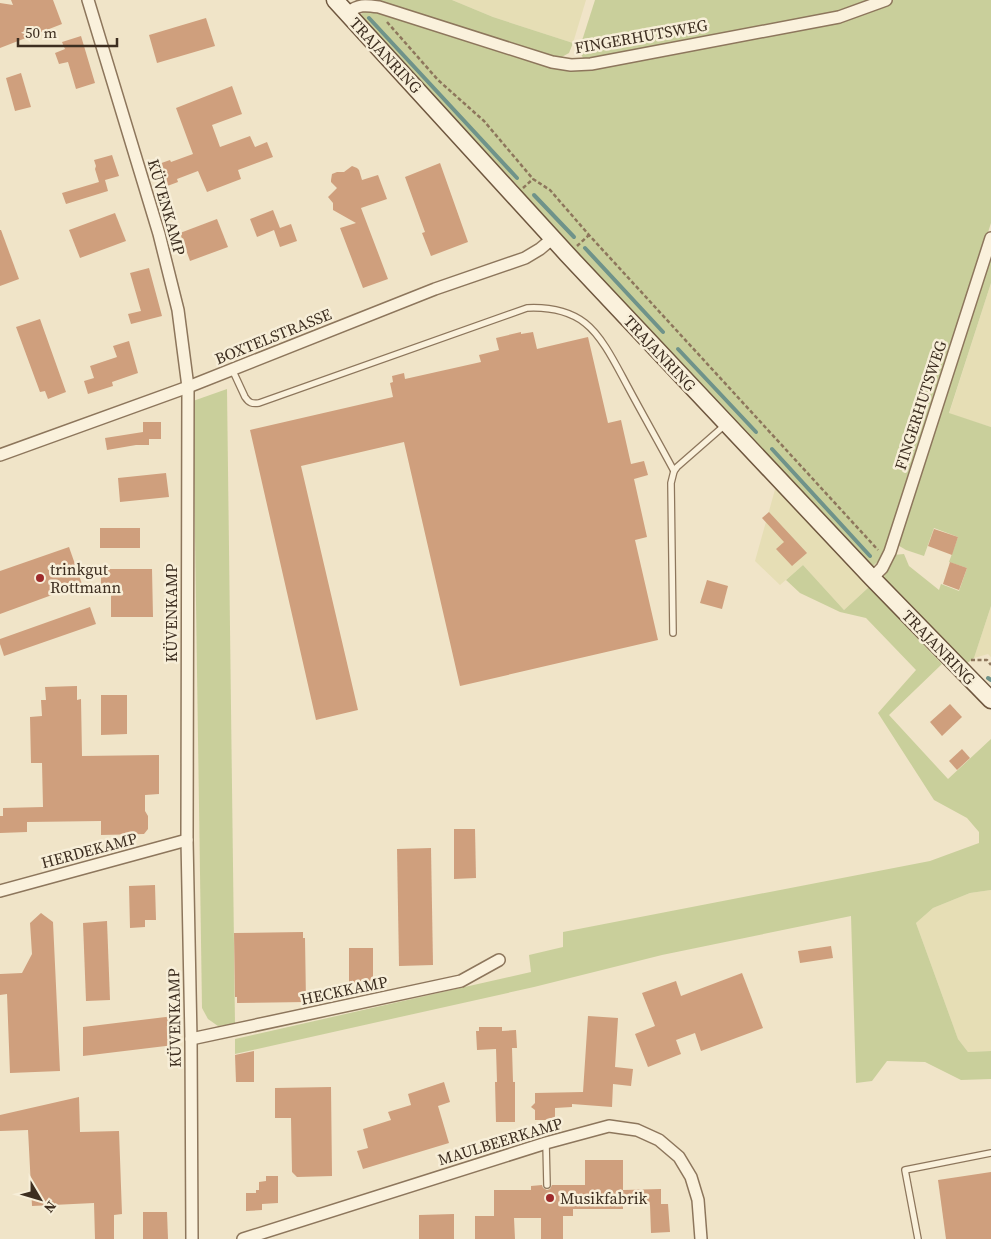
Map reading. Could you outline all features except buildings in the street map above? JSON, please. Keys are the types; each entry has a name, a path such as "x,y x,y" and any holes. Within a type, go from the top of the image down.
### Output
{"main road":[{"name":"TRAJANRING","path":"335,0 553,238 727,423 877,573 991,700"}],"street":[{"name":"KÜVENKAMP","path":"88,0 159,234 178,310 188,387 187,840 191,1039 192,1239"},
{"name":"FINGERHUTSWEG","path":"347,13 356,6 379,7 552,62 571,65 591,64 839,17 886,0"},
{"name":"BOXTELSTRASSE","path":"0,455 188,387 435,289 525,258 553,238"},
{"name":"FINGERHUTSWEG","path":"877,573 890,552 991,238"},
{"name":"HERDEKAMP","path":"0,891 187,840"},
{"name":"HECKKAMP","path":"191,1039 461,981 499,960"},
{"name":"MAULBEERKAMP","path":"243,1239 546,1143 609,1126 637,1130 659,1140 679,1157 692,1177 698,1200 701,1239"}],"lane":[{"path":"232,369 245,397 254,404 527,308 549,308 574,316 594,332 612,357 674,471"},
{"path":"673,633 671,483 674,471 727,423"},
{"path":"546,1143 547,1185"},
{"path":"918,1239 905,1170 991,1153"}],"path":[{"path":"384,19 438,80 484,121 534,179 550,190 877,549 881,560 877,573"},
{"path":"967,660 987,660 991,665"}],"shaded area":[{"path":"452,0 586,0 573,43 493,17"},
{"path":"991,283 991,427 949,414"},
{"path":"776,486 869,587 844,610 803,565 780,585 755,561"},
{"path":"991,606 991,657 988,654 974,658"},
{"path":"991,890 991,1051 968,1052 958,1039 916,923 933,908 970,893"}],"green space":[{"path":"369,0 452,0 493,17 573,43 569,53 558,59"},
{"path":"595,0 875,0 851,9 825,15 584,60 579,50"},
{"path":"893,0 991,0 991,223 889,539 887,553 872,567 523,194 518,186 360,16 366,9 560,68 867,11"},
{"path":"991,250 991,283 949,413 991,427 991,606 974,658 966,664 883,581 893,555 904,554 909,566 939,590 941,584 959,591 967,568 949,562 958,537 934,528 924,556 906,550 896,544"},
{"path":"227,389 235,1024 218,1026 208,1019 202,1008 193,401"},
{"path":"803,565 844,610 869,587 942,664 889,715 948,779 991,739 991,890 970,893 933,908 916,923 958,1039 968,1052 991,1051 991,1079 961,1080 925,1062 887,1061 872,1081 856,1083 851,916 662,955 534,987 235,1054 235,1039 531,972 529,955 563,947 563,932 930,861 979,843 979,832 967,818 934,800 878,713 916,670 866,618 840,612 800,593 786,580"}],"waterway":[{"path":"369,18 517,178"},
{"path":"534,195 574,237"},
{"path":"585,248 663,332"},
{"path":"678,349 756,432"},
{"path":"772,449 870,556"}],"place":[{"name":"trinkgut Rottmann","path":"40,578"},
{"name":"Musikfabrik","path":"550,1198"}]}
